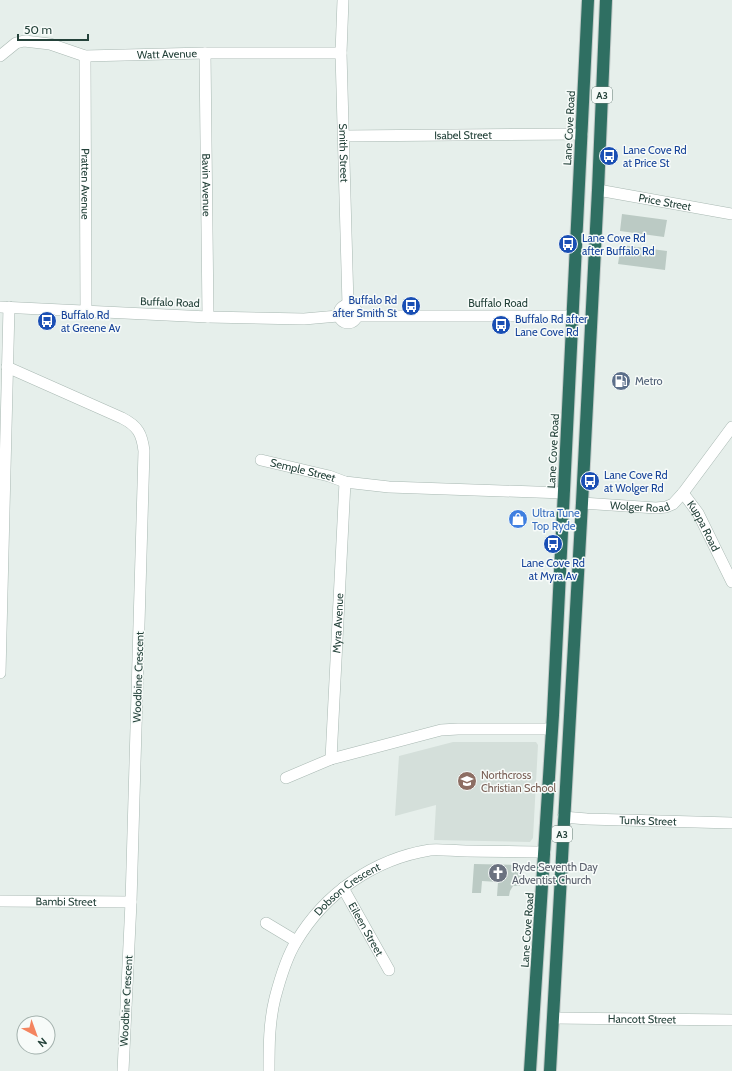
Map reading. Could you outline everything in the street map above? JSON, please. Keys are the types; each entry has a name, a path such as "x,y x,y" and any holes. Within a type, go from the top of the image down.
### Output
{"highway":[{"name":"Lane Cove Road","path":"530,1071 552,729 588,0"},
{"name":"A3","path":"550,1071 563,817 582,503 606,0"},
{"name":"Buffalo Road","path":"572,316 590,315"}],"street":[{"name":"Smith Street","path":"343,0 342,52 348,305"},
{"name":"Watt Avenue","path":"0,56 16,43 24,41 50,44 85,56 342,52"},
{"name":"Bavin Avenue","path":"205,53 208,317"},
{"name":"Pratten Avenue","path":"85,56 86,312"},
{"name":"Isabel Street","path":"344,136 582,134"},
{"name":"Price Street","path":"598,190 732,214"},
{"path":"348,305 354,307 357,316 354,321 343,323 338,316 342,307 348,305"},
{"name":"Buffalo Road","path":"5,307 208,317 304,318 338,316"},
{"path":"0,673 7,367 5,307"},
{"name":"Buffalo Road","path":"357,316 572,316"},
{"name":"Woodbine Crescent","path":"7,367 127,420 132,423 138,431 143,442 144,467 131,902 123,1071"},
{"name":"Wolger Road","path":"582,503 656,508 666,507 673,504 683,493 732,427"},
{"name":"Semple Street","path":"261,460 329,476 345,482"},
{"path":"345,482 389,486 564,493"},
{"name":"Myra Avenue","path":"331,759 345,482"},
{"name":"Kuppa Road","path":"683,493 698,513 732,582"},
{"path":"286,778 331,759 442,730 552,729"},
{"name":"Tunks Street","path":"563,817 732,823"},
{"name":"Dobson Crescent","path":"268,1071 271,1022 275,999 288,958 296,941 329,900 342,888 372,868 390,860 425,851 545,852"},
{"name":"Eileen Street","path":"342,888 389,970"},
{"name":"Bambi Street","path":"0,902 131,902"},
{"path":"266,923 296,941"},
{"name":"Hancott Street","path":"553,1018 732,1020"}],"shaded area":[{"name":"Northcross Christian School","path":"453,742 536,742 538,745 533,838 530,842 434,840 436,805 395,816 399,756"}],"building":[{"path":"622,214 667,220 664,237 620,231"},
{"path":"621,245 667,251 665,270 618,264"},
{"name":"Ryde Seventh Day Adventist Church","path":"474,864 523,865 520,886 513,886 509,896 497,896 498,882 482,881 481,893 472,893"}],"place":[{"name":"Lane Cove Rd at Price St","path":"609,156"},
{"name":"Lane Cove Rd after Buffalo Rd","path":"568,244"},
{"name":"Buffalo Rd after Smith St","path":"411,306"},
{"name":"Buffalo Rd at Greene Av","path":"47,321"},
{"name":"Buffalo Rd after Lane Cove Rd","path":"501,325"},
{"name":"Metro","path":"621,381"},
{"name":"Lane Cove Rd at Wolger Rd","path":"590,481"},
{"name":"Ultra Tune Top Ryde","path":"518,519"},
{"name":"Lane Cove Rd at Myra Av","path":"553,544"},
{"name":"Northcross Christian School","path":"467,781"},
{"name":"Ryde Seventh Day Adventist Church","path":"498,873"}]}
